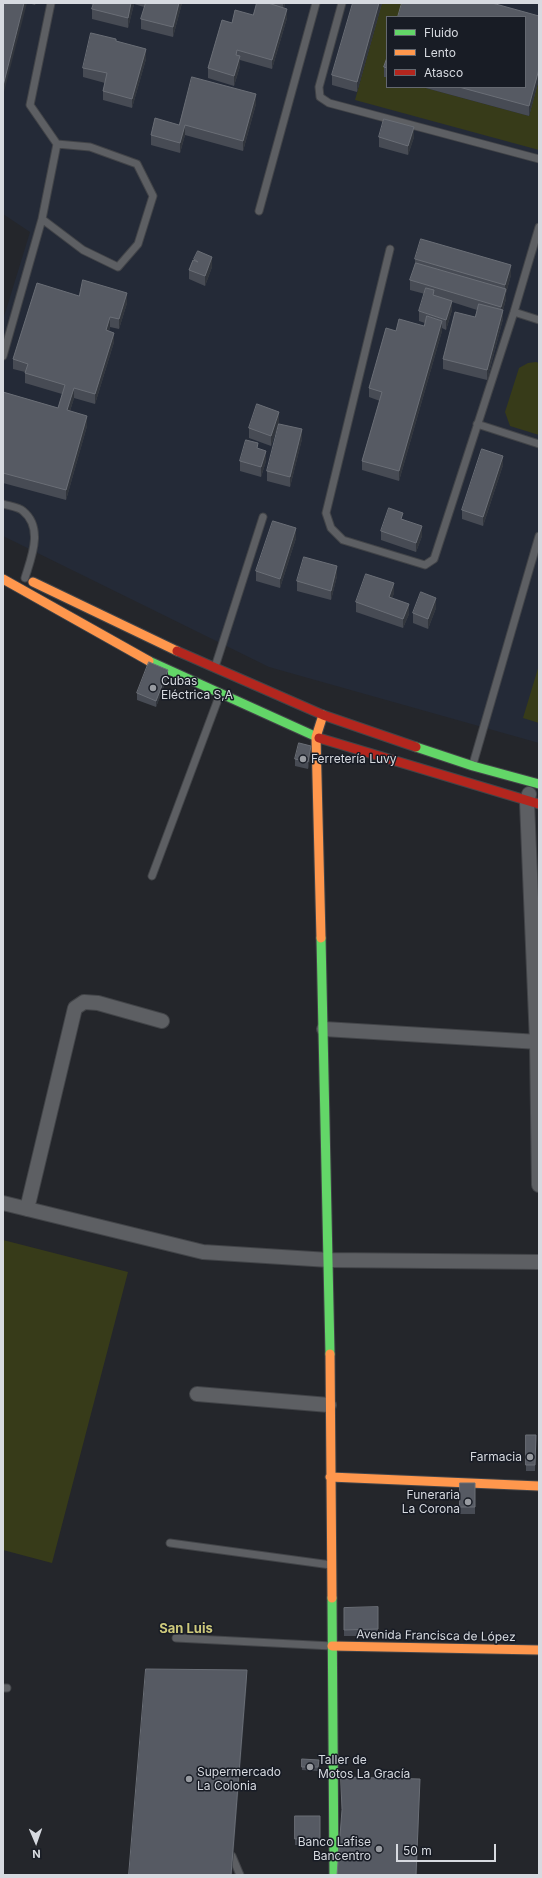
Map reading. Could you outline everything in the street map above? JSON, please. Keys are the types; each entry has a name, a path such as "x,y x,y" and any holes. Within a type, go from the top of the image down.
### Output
{"street":[{"path":"7,577 25,578 216,675 323,714 470,774 533,803"},
{"path":"7,577 146,660 316,737 470,774 536,783 533,803 538,1042 539,1185"},
{"path":"323,714 316,737 329,1260 332,1646 338,1848 334,1875"},
{"path":"27,1209 75,1008 84,1002 98,1003 162,1021"},
{"path":"324,1029 538,1042"},
{"path":"3,1203 203,1252 329,1260 539,1262"},
{"path":"197,1394 329,1405"},
{"path":"330,1477 539,1486"},
{"name":"Avenida Francisca de López","path":"332,1646 539,1650"}],"lane":[{"path":"3,356 42,219 57,144 30,105 51,3"},
{"path":"259,211 316,3"},
{"path":"342,3 319,87 320,97 329,103 539,159"},
{"path":"42,219 83,250 118,267 138,244 153,196 137,164 90,147 57,144"},
{"path":"390,249 326,513 331,528 343,540 425,565 434,559 514,312 539,227"},
{"path":"514,312 539,320"},
{"path":"477,424 539,444"},
{"path":"3,504 23,511 33,524 35,541 25,578"},
{"path":"152,876 220,694 216,675 263,517"},
{"path":"470,774 539,536"},
{"path":"170,1543 331,1565"},
{"path":"176,1638 332,1646"},
{"path":"220,1849 232,1856 240,1875"}],"shaded area":[{"path":"3,3 539,3 539,743 269,667 3,536 3,320 30,232 3,214"}],"green space":[{"path":"382,3 405,3 401,16 386,16 386,88 426,88 529,116 539,79 539,150 355,100"},
{"path":"528,363 539,363 539,435 510,426 505,412 519,368"},
{"path":"539,665 539,723 523,718"},
{"path":"3,1240 128,1272 52,1563 3,1550"}],"building":[{"path":"3,3 24,3 3,86"},
{"path":"94,3 131,3 128,18 92,9"},
{"path":"146,3 179,3 173,27 141,19"},
{"path":"257,3 268,3 287,9 272,60 237,50 236,55 240,56 234,76 208,68 222,20 232,23 235,10 253,15"},
{"path":"353,3 379,3 357,82 332,75"},
{"path":"402,3 492,3 539,16 539,69 529,106 463,88 526,88 526,16 398,16"},
{"path":"91,33 116,39 116,41 146,49 132,99 103,91 107,73 83,68"},
{"path":"192,77 256,94 243,141 185,125 180,143 151,135 155,118 179,125"},
{"path":"384,119 414,127 408,146 379,137"},
{"path":"421,239 511,265 505,285 415,259"},
{"path":"198,251 212,257 205,276 189,270 193,260 198,262 194,259"},
{"path":"416,263 506,289 501,307 410,280"},
{"path":"83,280 127,293 119,319 110,317 106,330 114,333 95,394 74,388 67,410 87,416 66,490 3,473 3,392 58,408 65,385 25,373 28,364 13,359 37,283 79,296"},
{"path":"426,288 434,290 433,295 452,301 446,320 419,311"},
{"path":"479,304 503,310 487,370 443,359 455,312 475,317"},
{"path":"427,316 442,321 399,471 362,461 382,392 369,388 386,328 396,331 399,319 424,326"},
{"path":"257,404 279,412 271,436 249,428"},
{"path":"279,424 302,429 290,477 267,471"},
{"path":"246,440 258,443 257,448 266,451 261,467 240,461"},
{"path":"482,449 503,456 483,517 462,510"},
{"path":"389,508 403,513 401,519 422,526 416,543 381,531"},
{"path":"273,521 296,528 280,579 256,571"},
{"path":"304,557 337,566 331,591 297,581"},
{"path":"366,574 394,583 389,597 409,604 403,619 356,602"},
{"path":"421,592 436,598 428,619 413,613"},
{"name":"Cubas Eléctrica S,A","path":"149,662 168,670 156,701 137,693"},
{"path":"299,743 311,746 308,762 295,759"},
{"name":"Farmacia","path":"526,1435 536,1435 535,1465 526,1465"},
{"name":"Funeraria La Corona","path":"460,1483 475,1483 475,1507 460,1507"},
{"path":"378,1607 378,1629 344,1630 344,1608"},
{"name":"Supermercado La Colonia","path":"146,1669 247,1670 231,1875 129,1875"},
{"path":"302,1759 319,1760 318,1767 302,1767"},
{"name":"Banco Lafise Bancentro","path":"341,1777 420,1779 416,1875 337,1875 342,1810"},
{"path":"295,1816 320,1816 320,1839 295,1839"}],"traffic: fast":[{"path":"149,661 319,738"},
{"path":"416,747 473,766 539,784"},
{"path":"321,938 330,1354"},
{"path":"332,1598 334,1875"}],"traffic: slow":[{"path":"3,579 149,661"},
{"path":"33,582 177,651"},
{"path":"321,938 316,737 323,715"},
{"path":"330,1354 332,1598"},
{"path":"330,1477 539,1486"},
{"path":"332,1646 539,1650"}],"traffic: jam":[{"path":"177,651 323,715 416,747"},
{"path":"319,738 539,804"}],"place":[{"name":"Cubas Eléctrica S,A","path":"153,688"},
{"name":"Ferretería Luvy","path":"303,759"},
{"name":"Farmacia","path":"530,1457"},
{"name":"Funeraria La Corona","path":"468,1502"},
{"name":"Taller de Motos La Gracía","path":"310,1767"},
{"name":"Supermercado La Colonia","path":"189,1779"},
{"name":"Banco Lafise Bancentro","path":"379,1849"}],"district":[{"name":"San Luis","path":"186,1629"}]}
